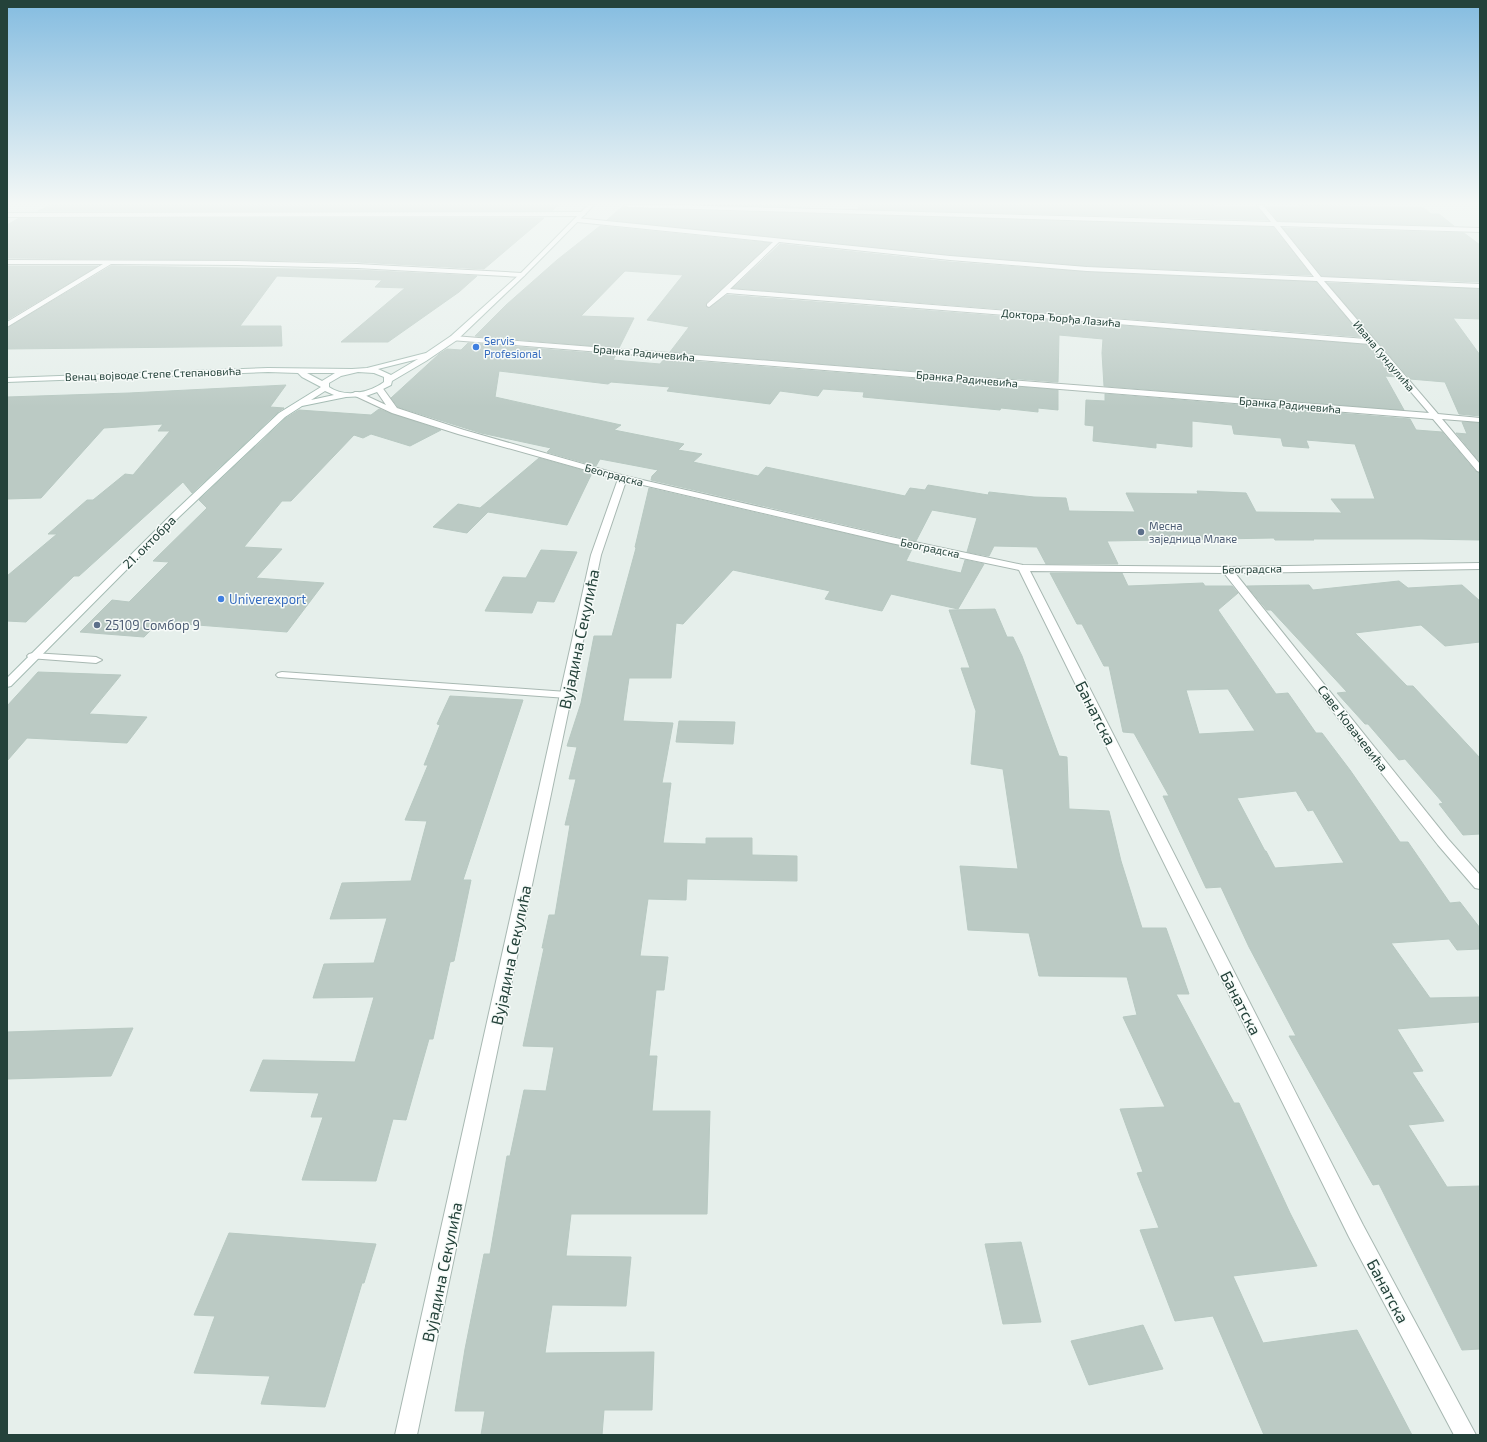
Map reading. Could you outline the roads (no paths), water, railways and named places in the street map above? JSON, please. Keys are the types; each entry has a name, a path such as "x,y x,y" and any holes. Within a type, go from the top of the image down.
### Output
{"street":[{"path":"7,325 94,272"},
{"path":"472,272 522,275"},
{"path":"395,411 379,389 384,386 389,379 454,338 525,272"},
{"path":"709,305 745,272"},
{"path":"1173,272 1480,286"},
{"name":"Ивана Гундулића","path":"1314,272 1480,469"},
{"name":"Доктора Ђорђа Лазића","path":"725,292 1372,342"},
{"name":"Бранка Радичевића","path":"454,338 1480,420"},
{"path":"351,371 365,370 429,354"},
{"name":"Венац војводе Степе Степановића","path":"7,380 268,370 351,371"},
{"path":"300,370 305,375 333,393 352,395"},
{"path":"365,370 384,374 389,379"},
{"name":"21. октобра","path":"7,684 33,656 176,515 282,415 324,386 325,382 333,376 351,371"},
{"name":"21. октобра","path":"297,406 379,389"},
{"name":"Београдска","path":"352,395 395,411 461,432 624,478 884,538 1023,568 1227,570 1480,566"},
{"name":"Вујадина Секулића","path":"406,1435 596,555 615,498 624,478"},
{"name":"Банатска","path":"1023,568 1356,1231 1465,1435"},
{"name":"Саве Ковачевића","path":"1227,570 1443,842 1480,884"},
{"path":"33,656 96,660"},
{"path":"282,675 567,695"}],"place":[{"name":"Servis Profesional","path":"476,347"},
{"name":"Месна заједница Млаке","path":"1141,532"},
{"name":"Univerexport","path":"221,599"},
{"name":"25109 Сомбор 9","path":"97,625"}]}
